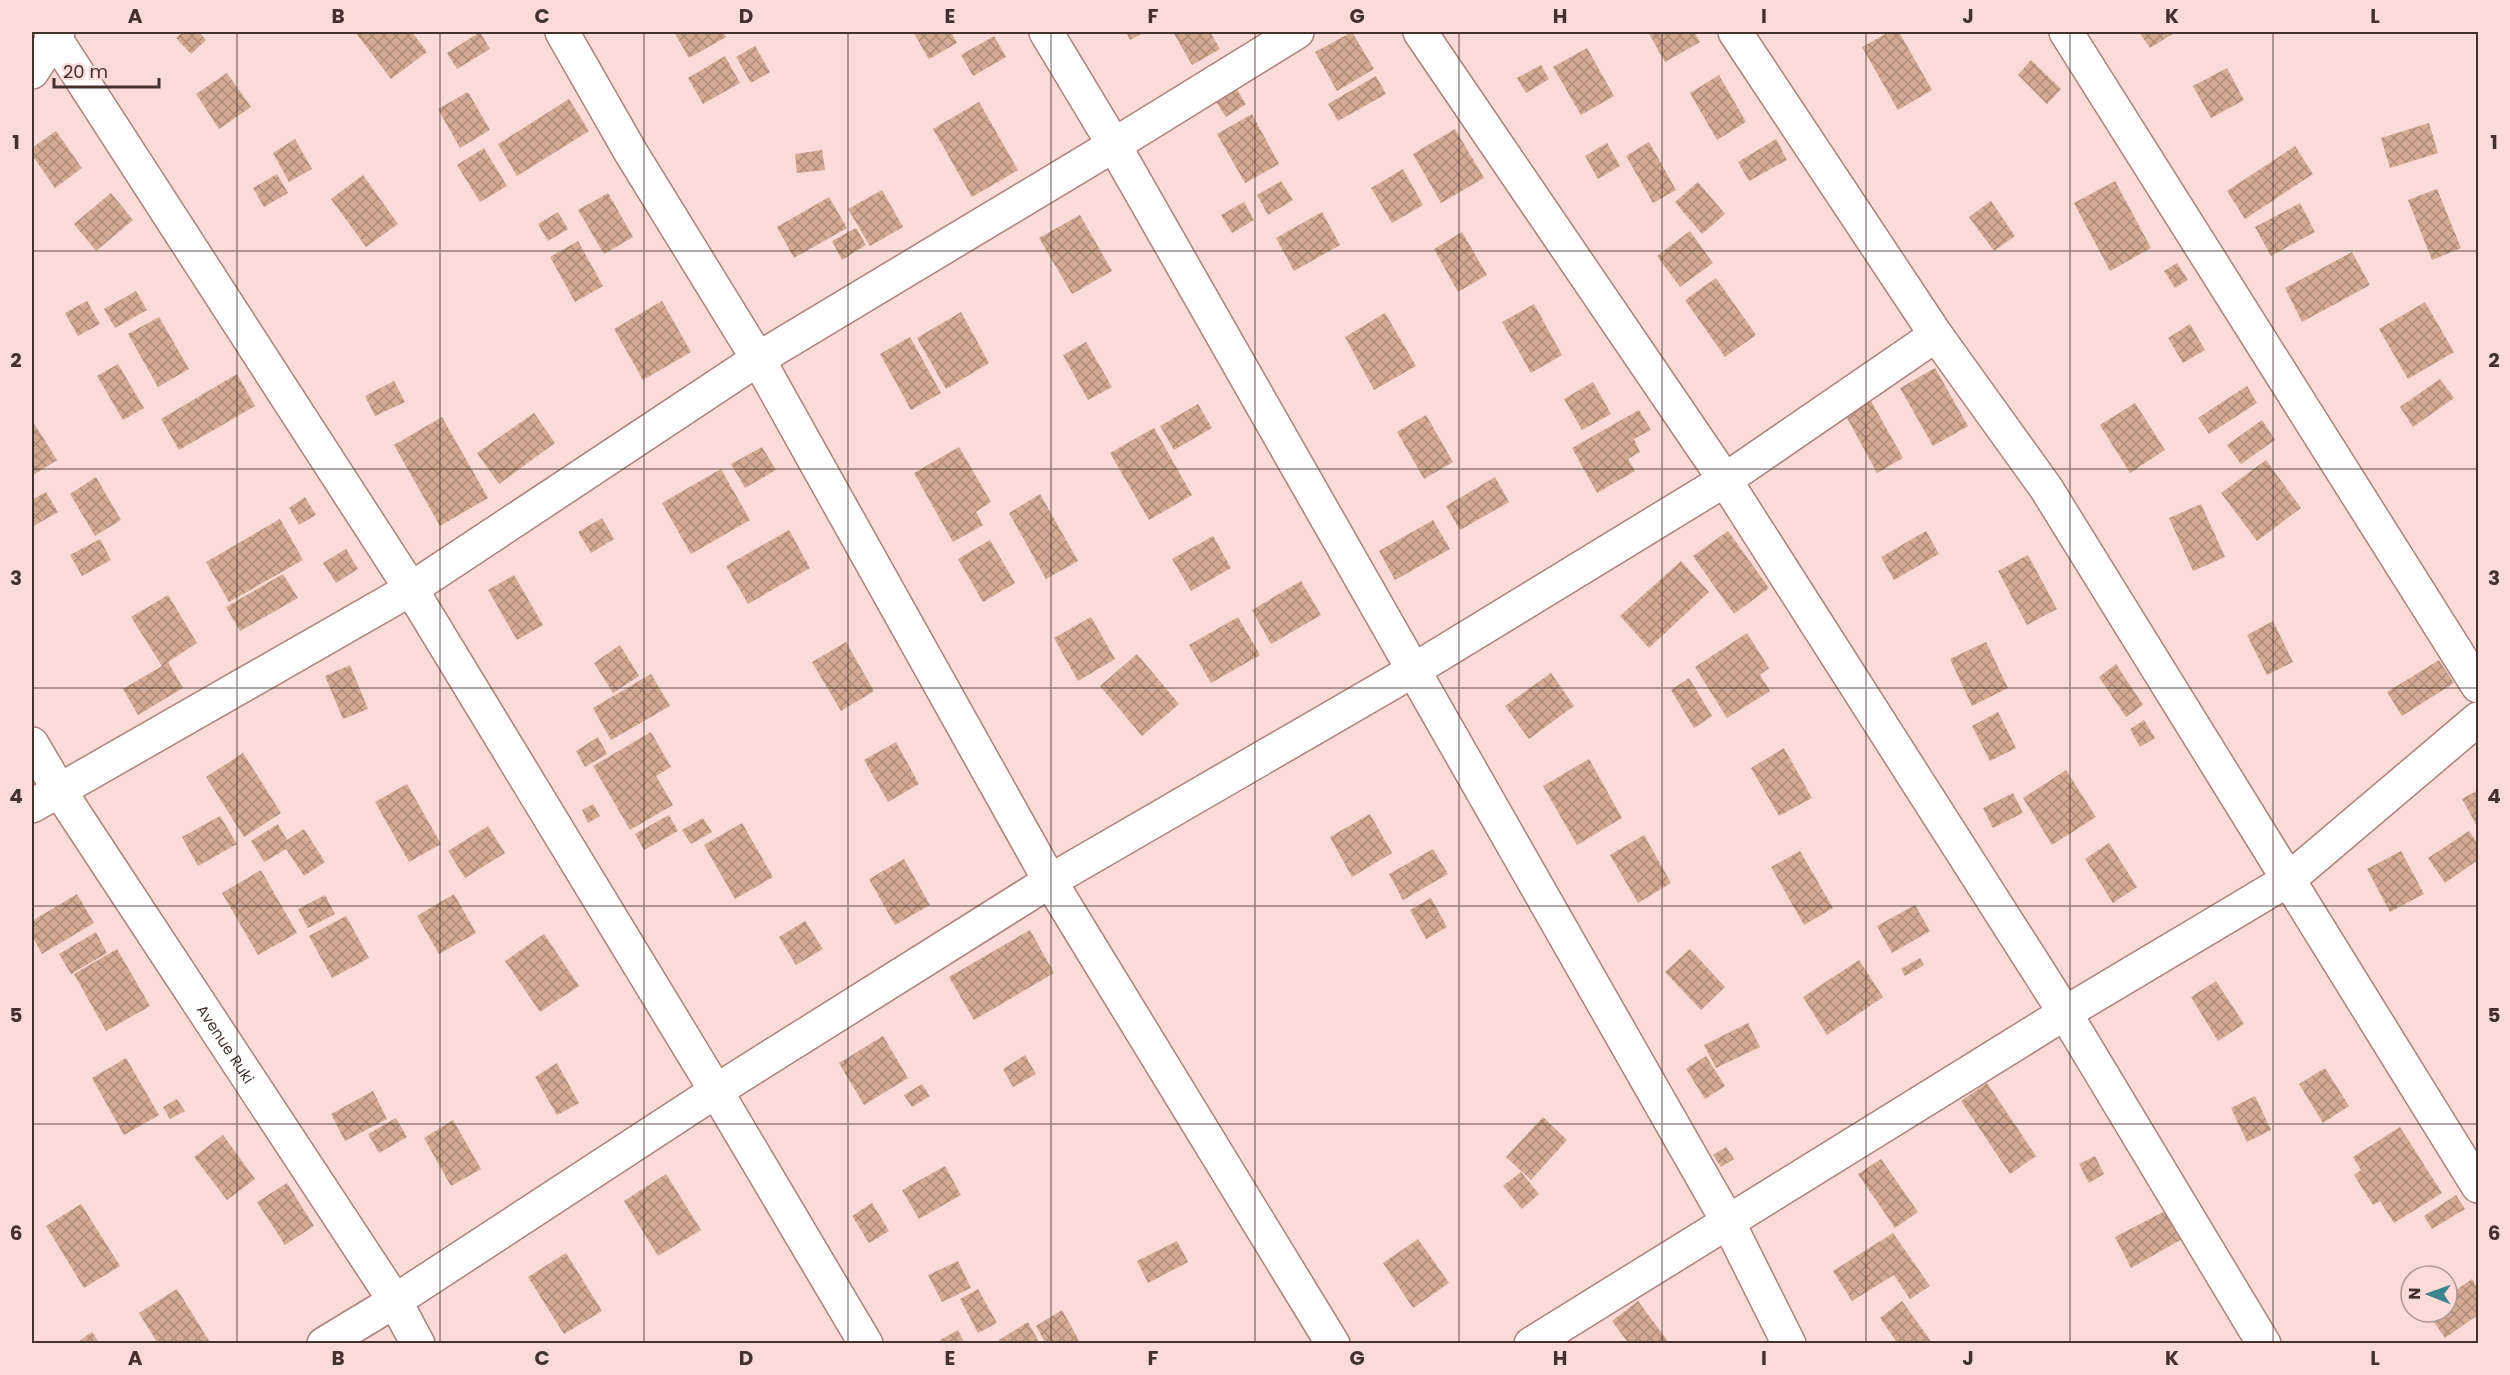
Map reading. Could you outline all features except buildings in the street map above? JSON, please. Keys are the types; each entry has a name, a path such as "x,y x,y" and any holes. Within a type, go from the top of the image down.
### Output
{"street":[{"path":"562,32 630,151 758,359 1050,881 1333,1344"},
{"path":"1046,32 1114,146 1727,1220 1789,1344"},
{"path":"45,798 411,589 758,359 1114,146 1297,32"},
{"path":"1420,32 1725,480 2065,1013 2264,1344"},
{"path":"1735,32 1936,335 2046,488 2478,1186"},
{"path":"2067,32 2478,686"},
{"path":"32,72 55,33 411,589 716,1091 866,1344"},
{"path":"324,1344 395,1301 716,1091 1050,881 1414,670 1725,480 1936,335"},
{"path":"1531,1344 1727,1220 2065,1013 2288,880 2478,719"},
{"name":"Avenue Ruki","path":"32,744 45,798 395,1301 418,1344"}]}
